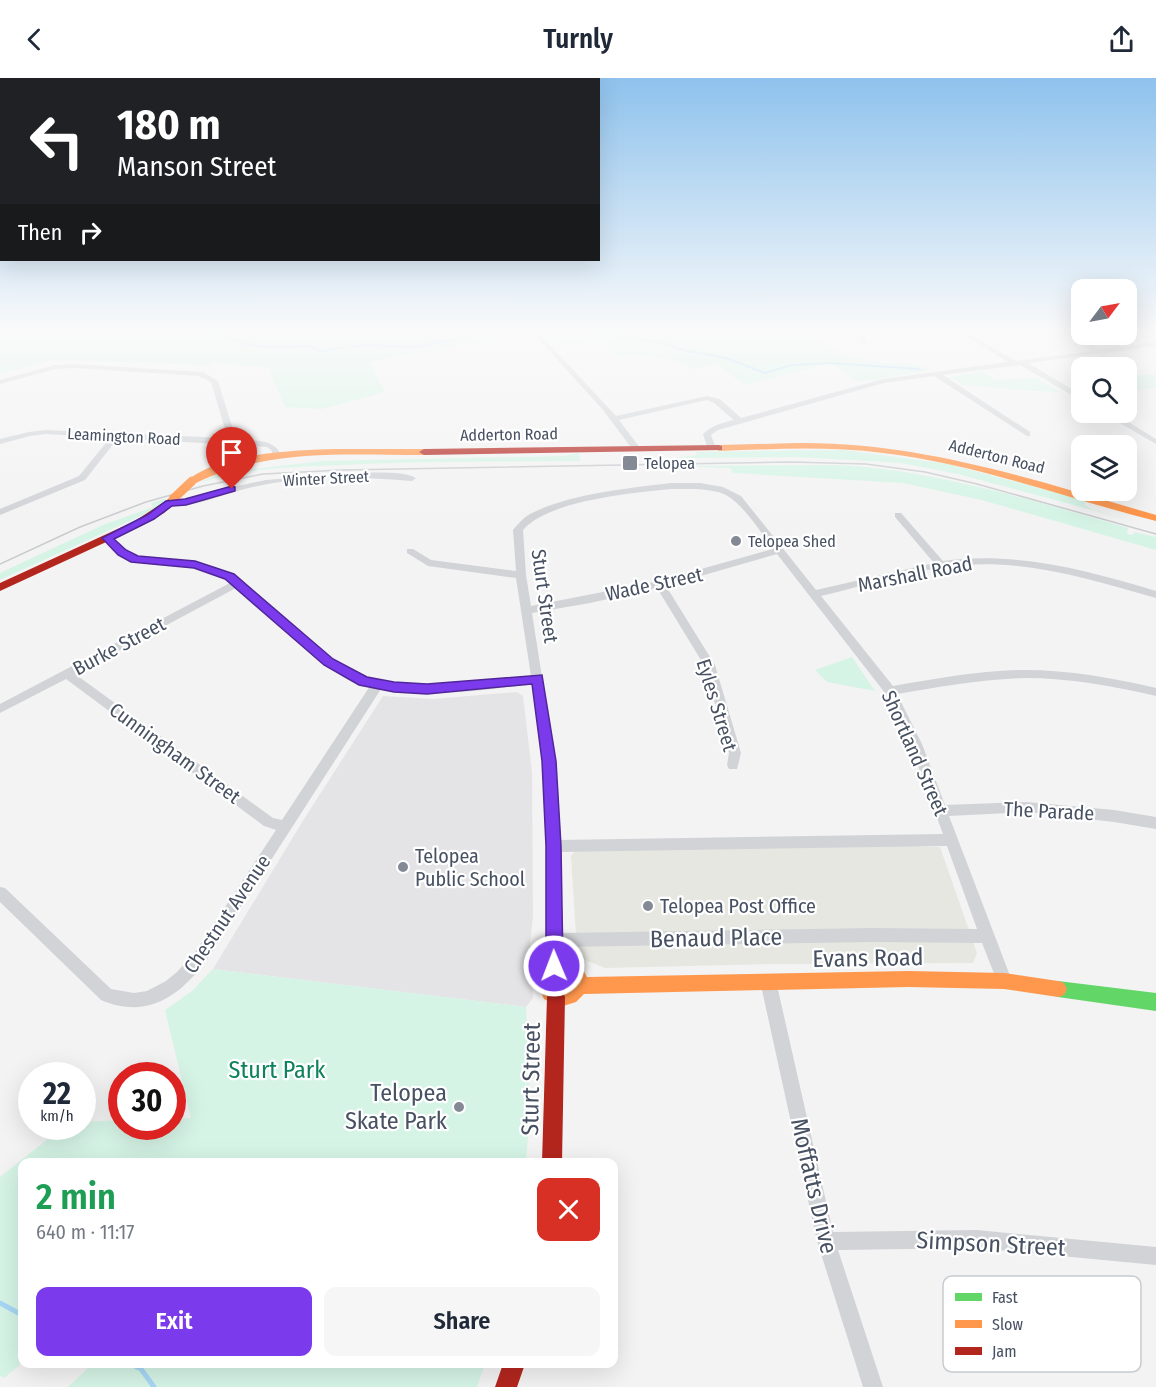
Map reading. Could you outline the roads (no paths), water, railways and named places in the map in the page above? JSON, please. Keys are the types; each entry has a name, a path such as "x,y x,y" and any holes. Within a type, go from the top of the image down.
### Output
{"main road":[{"name":"Adderton Road","path":"0,587 145,520 172,501 192,481 208,471 225,465 278,457 332,453 808,445 878,449 936,458 1156,516"},
{"path":"564,964 573,968 579,976 579,986 570,996 556,997 548,991 545,982 547,972 554,966 564,964"},
{"name":"Evans Road","path":"579,986 908,979 1004,981 1156,1002"},
{"name":"Sturt Street","path":"552,1158 556,997"},
{"path":"506,1387 513,1368"}],"street":[{"path":"217,392 231,436 228,441"},
{"path":"590,392 614,418 636,448"},
{"path":"711,446 708,432 844,392"},
{"path":"963,392 1027,434"},
{"path":"614,418 707,398 717,401 740,421"},
{"path":"1124,423 1156,442"},
{"name":"Leamington Road","path":"0,442 38,433 228,441 269,445 275,449 278,457"},
{"path":"0,512 82,478 116,435"},
{"name":"Winter Street","path":"172,501 182,503 232,489 276,481 389,476 412,478"},
{"name":"Sturt Street","path":"554,966 553,846 549,761 521,575 518,534 522,525 531,517 550,509 607,494 643,488 728,489 780,550"},
{"path":"898,515 941,565"},
{"path":"107,538 122,553 135,559 195,564 219,571 238,583 328,662 351,676 377,685 436,689 538,679"},
{"name":"Wade Street","path":"526,610 660,585 718,570 780,550"},
{"name":"Shortland Street","path":"780,550 890,691 916,744 1004,981"},
{"path":"410,551 428,562 521,575"},
{"name":"Marshall Road","path":"815,594 941,565 980,561 1047,566 1084,573 1156,595"},
{"name":"Burke Street","path":"0,709 238,583"},
{"name":"Eyles Street","path":"660,585 709,665 735,753 734,765"},
{"name":"Cunningham Street","path":"67,674 269,822 285,827"},
{"path":"890,691 967,678 1041,675 1089,679 1156,692"},
{"name":"Chestnut Avenue","path":"0,893 106,995 127,1002 139,1002 152,998 177,984 195,965 377,685"},
{"name":"The Parade","path":"942,811 1027,807 1156,823"},
{"path":"553,846 952,840"},
{"name":"Benaud Place","path":"554,940 873,935 987,936"},
{"name":"Moffatts Drive","path":"768,981 826,1241 873,1387"},
{"name":"Simpson Street","path":"826,1241 977,1239 1156,1256"}],"waterway":[{"path":"0,1303 18,1313"},
{"path":"139,1368 154,1387"}],"tram line":[{"path":"0,564 80,527 146,502 203,486 263,474 342,470 791,462 866,464 925,472 977,484 1156,534"}],"place":[{"name":"Telopea","path":"630,463"},
{"name":"Telopea Shed","path":"736,541"},
{"name":"Telopea Public School","path":"403,867"},
{"name":"Telopea Post Office","path":"648,906"},
{"name":"Telopea Skate Park","path":"459,1107"}],"park label":[{"name":"Sturt Park","path":"277,1070"}]}
